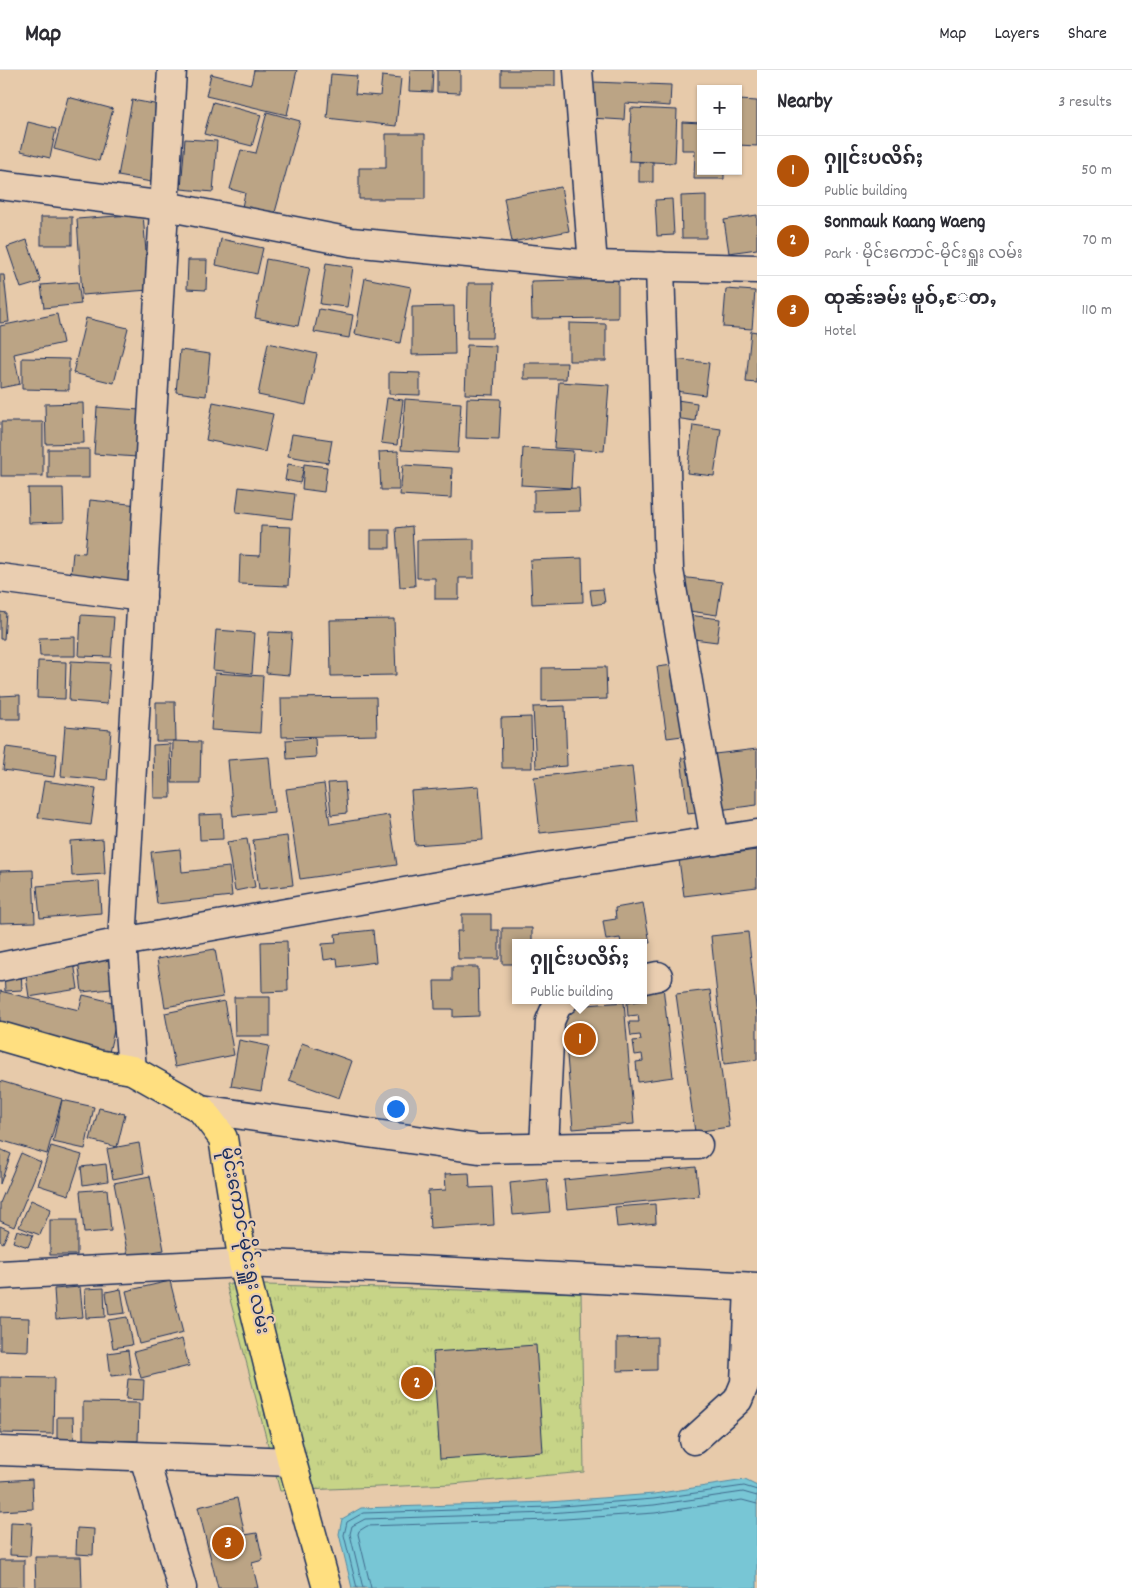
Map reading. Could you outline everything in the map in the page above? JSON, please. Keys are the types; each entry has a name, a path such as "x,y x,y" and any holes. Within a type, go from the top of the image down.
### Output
{"main road":[{"name":"မိုင်းကောင်-မိုင်းရှူး လမ်း","path":"0,1036 97,1064 132,1070 201,1109 223,1138 244,1263 292,1462 327,1588"}],"street":[{"path":"132,1070 122,942 172,70"},
{"path":"578,70 593,264"},
{"path":"0,185 165,206 351,242 593,264 757,270"},
{"path":"660,266 669,570 715,841"},
{"path":"0,578 142,597"},
{"path":"0,967 122,942 551,866 757,834"},
{"path":"544,1148 550,1021 558,1004"},
{"path":"201,1109 478,1148 698,1145"},
{"path":"0,1275 244,1263 753,1288 745,1382 738,1400 694,1440"},
{"path":"0,1451 292,1462"},
{"path":"144,1457 182,1588"}],"green space":[{"path":"226,1284 581,1293 584,1472 452,1484 280,1491"}],"water":[{"path":"745,1480 757,1486 757,1588 352,1588 339,1534 342,1519 361,1508 549,1502 654,1494"}],"building":[{"path":"254,70 297,70 287,115 206,96 211,74 251,84"},
{"path":"410,70 433,70 432,92 409,91"},
{"path":"437,70 460,70 460,93 437,92"},
{"path":"501,70 555,70 555,86 501,86"},
{"path":"331,74 357,76 355,94 380,96 382,76 401,78 396,126 327,118"},
{"path":"593,82 671,85 670,106 625,103 624,120 591,118"},
{"path":"68,97 113,109 99,161 54,149"},
{"path":"132,100 165,106 151,182 118,176"},
{"path":"742,100 757,101 757,146 742,145"},
{"path":"213,102 261,115 252,146 204,134"},
{"path":"631,108 677,110 675,163 629,161"},
{"path":"267,112 300,121 274,216 242,207 245,193 230,189 241,150 256,153"},
{"path":"28,122 56,129 50,158 21,151"},
{"path":"682,122 697,123 697,175 724,175 724,179 694,179 695,150 682,150"},
{"path":"386,134 425,134 425,199 359,199 359,168 386,168"},
{"path":"185,139 217,141 213,192 181,189"},
{"path":"639,162 653,162 653,182 639,182"},
{"path":"561,187 569,231 512,242 504,198"},
{"path":"706,195 706,238 682,238 681,196"},
{"path":"672,199 674,235 657,236 655,200"},
{"path":"143,214 149,290 82,295 77,219"},
{"path":"757,215 757,249 729,253 724,220"},
{"path":"41,217 72,217 72,245 41,245"},
{"path":"221,239 263,248 257,274 216,265"},
{"path":"27,240 41,282 21,288 7,247"},
{"path":"266,259 310,267 298,326 255,318"},
{"path":"188,260 207,260 206,290 187,289"},
{"path":"326,263 353,267 347,307 320,304"},
{"path":"0,275 4,275 9,322 0,323"},
{"path":"365,278 411,287 400,343 355,334"},
{"path":"618,279 618,318 532,319 531,281"},
{"path":"78,282 81,304 44,308 41,285"},
{"path":"468,283 494,283 492,338 467,338"},
{"path":"726,289 755,291 752,329 723,327"},
{"path":"454,306 455,354 412,355 412,307"},
{"path":"319,309 353,315 349,338 314,332"},
{"path":"57,314 63,343 14,354 20,384 0,388 0,326"},
{"path":"86,318 128,328 114,383 73,373"},
{"path":"569,323 606,324 606,361 569,361"},
{"path":"751,331 757,332 757,383 746,382"},
{"path":"268,343 317,354 306,405 258,395"},
{"path":"467,345 496,346 494,395 465,394"},
{"path":"180,350 210,354 206,396 176,392"},
{"path":"657,357 709,363 705,395 653,388"},
{"path":"22,358 69,359 69,390 22,389"},
{"path":"524,363 567,363 566,379 524,379"},
{"path":"389,372 420,373 420,395 389,394"},
{"path":"559,382 609,385 604,451 554,448"},
{"path":"387,398 403,400 397,445 381,443"},
{"path":"467,398 501,399 499,439 466,438"},
{"path":"664,398 697,403 695,421 662,416"},
{"path":"405,399 461,403 458,453 401,450"},
{"path":"213,402 273,414 265,452 206,440"},
{"path":"83,403 84,443 46,444 45,404"},
{"path":"97,407 140,410 137,457 94,454"},
{"path":"1,422 43,422 43,476 1,476"},
{"path":"693,425 721,429 714,476 687,473"},
{"path":"292,434 332,440 328,463 288,456"},
{"path":"523,448 573,451 571,488 521,485"},
{"path":"48,449 89,449 89,478 48,478"},
{"path":"398,451 399,490 381,490 379,452"},
{"path":"288,464 304,467 300,483 285,480"},
{"path":"304,464 327,467 324,492 302,489"},
{"path":"403,465 452,468 451,498 400,495"},
{"path":"239,487 295,494 292,519 236,512"},
{"path":"28,488 63,488 64,522 29,523"},
{"path":"579,488 580,511 534,512 534,490"},
{"path":"90,500 139,505 131,581 71,574 73,552 85,553"},
{"path":"261,526 291,527 288,586 239,584 240,555 260,556"},
{"path":"412,526 415,586 400,587 396,528"},
{"path":"371,530 390,530 390,548 371,548"},
{"path":"474,539 474,578 459,578 459,599 435,599 435,578 417,578 417,540"},
{"path":"582,558 583,602 532,604 530,560"},
{"path":"680,577 722,582 717,615 676,609"},
{"path":"603,589 605,603 592,605 590,590"},
{"path":"0,612 6,613 4,639 0,639"},
{"path":"681,614 720,619 717,642 678,637"},
{"path":"81,615 114,617 111,657 79,656"},
{"path":"394,619 396,675 331,676 330,620"},
{"path":"216,630 255,633 252,674 213,670"},
{"path":"269,632 292,633 289,675 266,673"},
{"path":"75,637 75,656 40,656 39,638"},
{"path":"38,661 66,662 65,699 37,698"},
{"path":"71,661 110,663 107,704 69,701"},
{"path":"696,662 705,733 667,738 657,667"},
{"path":"606,667 607,699 542,701 542,668"},
{"path":"215,673 263,676 260,733 211,730"},
{"path":"20,695 20,719 0,719 0,696"},
{"path":"376,697 377,735 282,737 281,698"},
{"path":"156,702 175,702 176,741 156,741"},
{"path":"565,706 567,766 536,768 533,707"},
{"path":"531,717 532,768 502,768 501,718"},
{"path":"65,726 111,730 107,780 61,776"},
{"path":"315,738 316,757 287,759 286,740"},
{"path":"173,741 201,742 200,783 172,783"},
{"path":"170,744 171,798 154,798 153,745"},
{"path":"6,747 57,754 54,777 3,770"},
{"path":"757,749 757,805 688,814 681,758"},
{"path":"269,757 274,812 233,816 228,760"},
{"path":"632,766 638,822 540,833 534,777"},
{"path":"44,781 96,788 91,825 38,818"},
{"path":"345,782 347,813 331,815 328,783"},
{"path":"324,784 330,824 389,815 397,865 300,879 286,789"},
{"path":"479,786 483,840 415,845 411,791"},
{"path":"222,814 223,839 200,840 199,815"},
{"path":"287,836 293,885 259,889 253,840"},
{"path":"103,839 105,874 72,876 70,841"},
{"path":"247,839 255,887 235,891 227,842"},
{"path":"180,849 182,872 229,867 232,896 157,904 151,852"},
{"path":"757,850 757,887 684,896 679,860"},
{"path":"33,870 35,922 0,923 0,871"},
{"path":"99,881 101,913 40,918 37,886"},
{"path":"643,903 650,943 647,943 647,939 606,939 603,921 616,919 615,908"},
{"path":"462,914 491,914 491,930 499,930 499,959 458,959 457,931 462,931"},
{"path":"502,928 532,928 532,939 512,939 512,964 502,964"},
{"path":"373,930 376,962 338,967 337,958 324,960 322,944 336,943 335,934"},
{"path":"748,932 757,1016 757,1060 724,1064 711,936"},
{"path":"287,941 288,991 262,992 261,942"},
{"path":"215,949 223,997 165,1007 157,959"},
{"path":"117,956 121,988 82,992 78,960"},
{"path":"74,962 78,989 29,997 25,970"},
{"path":"452,967 478,967 479,1016 453,1017 453,1009 435,1009 434,981 452,981"},
{"path":"21,971 22,990 5,991 4,972"},
{"path":"663,986 673,1077 638,1082 636,1062 643,1061 642,1054 635,1055 633,1041 641,1040 640,1035 631,1036 629,1022 639,1022 638,1015 628,1016 627,1004 647,1004 647,988"},
{"path":"710,990 729,1127 695,1132 676,994"},
{"path":"0,991 79,1010 83,995 120,1004 108,1057 0,1031"},
{"path":"234,997 270,997 270,1036 235,1036"},
{"path":"224,1001 234,1055 175,1067 165,1013"},
{"path":"624,1004 634,1124 573,1129 563,1007"},
{"path":"239,1040 269,1046 261,1091 231,1086"},
{"path":"302,1043 352,1061 339,1098 289,1080"},
{"path":"0,1081 62,1099 47,1154 0,1140"},
{"path":"62,1100 94,1107 85,1149 53,1142"},
{"path":"99,1108 125,1114 117,1147 90,1140"},
{"path":"139,1143 144,1173 113,1179 107,1149"},
{"path":"51,1146 82,1155 69,1195 38,1185"},
{"path":"0,1149 11,1154 0,1184"},
{"path":"21,1153 41,1162 14,1227 0,1221 0,1203"},
{"path":"106,1164 108,1181 83,1185 81,1167"},
{"path":"696,1167 699,1196 567,1209 564,1180"},
{"path":"469,1173 470,1188 492,1187 494,1225 430,1229 428,1191 446,1190 445,1174"},
{"path":"150,1176 164,1250 128,1256 114,1183"},
{"path":"547,1179 550,1212 513,1215 510,1183"},
{"path":"107,1189 111,1231 84,1233 80,1191"},
{"path":"31,1200 51,1209 40,1235 19,1227"},
{"path":"655,1204 656,1223 617,1227 615,1207"},
{"path":"50,1220 77,1220 77,1255 50,1255"},
{"path":"0,1226 9,1230 3,1243 0,1241"},
{"path":"17,1230 33,1235 28,1247 13,1242"},
{"path":"170,1281 183,1333 139,1344 126,1291"},
{"path":"80,1287 83,1317 56,1319 54,1289"},
{"path":"104,1288 105,1317 86,1318 85,1289"},
{"path":"121,1289 125,1313 109,1315 106,1292"},
{"path":"0,1317 29,1318 28,1351 0,1350"},
{"path":"127,1317 132,1345 113,1348 108,1320"},
{"path":"657,1337 657,1370 617,1371 617,1338"},
{"path":"182,1339 189,1366 141,1378 134,1352"},
{"path":"536,1345 543,1452 440,1459 433,1352"},
{"path":"128,1350 131,1374 111,1376 108,1353"},
{"path":"0,1377 54,1378 53,1434 0,1433"},
{"path":"128,1379 144,1380 143,1400 126,1399"},
{"path":"83,1402 139,1403 138,1441 83,1440"},
{"path":"57,1417 73,1417 74,1441 57,1442"},
{"path":"32,1479 33,1509 0,1511 0,1481"},
{"path":"237,1498 245,1535 257,1533 263,1560 252,1563 258,1588 218,1588 198,1507"},
{"path":"11,1522 32,1523 30,1556 10,1555"},
{"path":"77,1528 94,1529 93,1555 76,1554"},
{"path":"35,1557 81,1557 82,1588 36,1588"},
{"path":"0,1560 24,1560 24,1588 0,1588"}],"place":[{"name":"ႁူင်းပလိၵ်ႈ","path":"580,1039"},
{"name":"Sonmauk Kaang Waeng","path":"417,1383"},
{"name":"ထုၼ်းၶမ်း မူဝ်ႇႄတႇ","path":"228,1543"}]}
